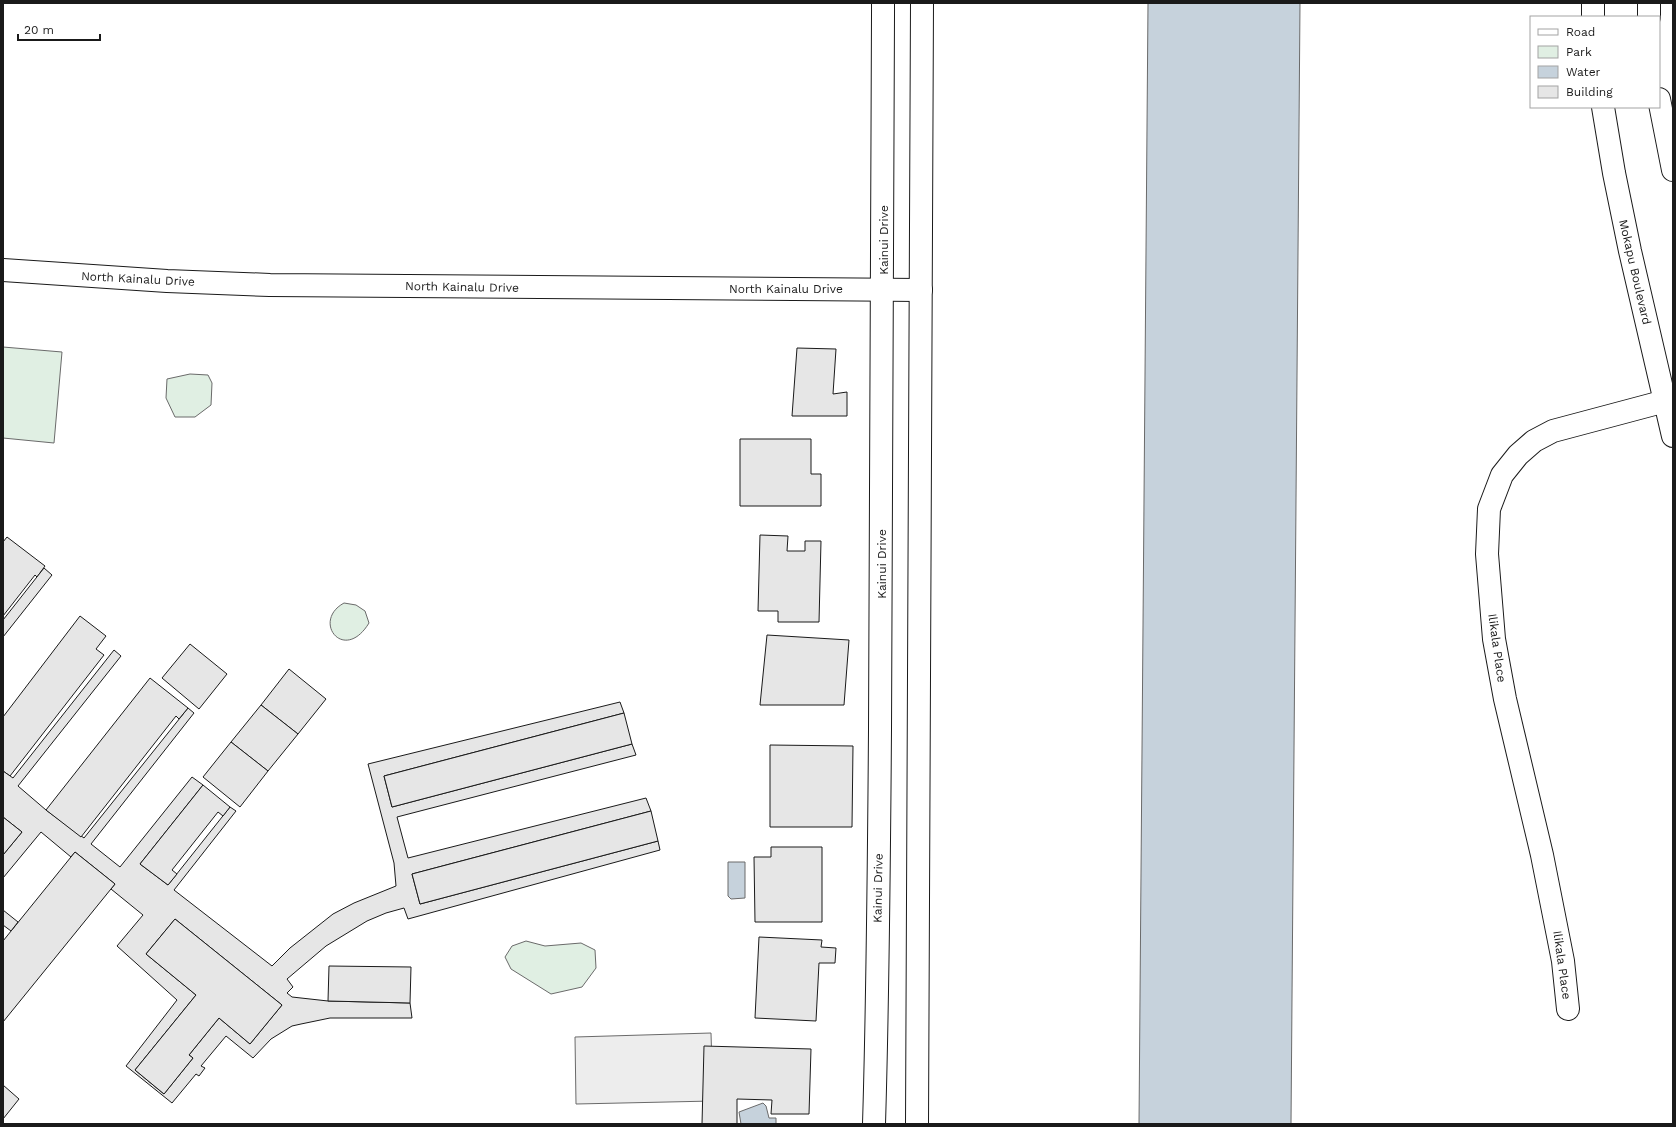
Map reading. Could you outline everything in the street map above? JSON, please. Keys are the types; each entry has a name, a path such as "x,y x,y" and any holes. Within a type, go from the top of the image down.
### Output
{"street":[{"name":"Kainui Drive","path":"874,1124 877,987 884,290 883,3"},
{"path":"917,1124 922,3"},
{"path":"1593,3 1593,16"},
{"path":"1649,3 1649,16"},
{"path":"1660,103 1673,170"},
{"name":"Mokapu Boulevard","path":"1603,108 1617,189 1669,401 1673,436"},
{"name":"North Kainalu Drive","path":"3,270 167,281 270,285 921,290"},
{"name":"Ilikala Place","path":"1568,1009 1563,961 1542,855 1504,699 1494,639 1487,554 1489,509 1502,475 1518,455 1534,441 1553,431 1669,401"}],"green space":[{"path":"3,347 62,352 54,443 3,438"},
{"path":"190,374 208,375 212,383 211,405 195,417 175,417 166,398 167,379"},
{"path":"344,603 356,605 365,611 369,623 359,635 350,640 341,639 335,635 331,628 330,619 335,611"},
{"path":"526,941 545,946 581,943 595,950 596,968 582,987 551,994 511,969 505,957 512,946"}],"shaded area":[{"path":"711,1033 713,1101 576,1104 575,1037"}],"water":[{"path":"1148,3 1300,3 1291,1124 1139,1124"},
{"path":"728,862 745,862 745,898 731,899 728,896"},
{"path":"763,1103 766,1106 769,1118 776,1118 776,1124 741,1124 739,1112"}],"building":[{"path":"797,348 836,349 833,394 847,392 847,416 792,416"},
{"path":"740,439 811,439 811,474 821,474 821,506 740,506"},
{"path":"760,535 788,536 787,551 805,551 805,541 821,541 819,622 778,622 778,611 758,611"},
{"path":"7,537 45,566 37,577 35,575 3,616 3,542"},
{"path":"44,568 52,575 3,637 3,620"},
{"path":"80,616 106,636 96,649 104,655 10,776 3,771 3,717"},
{"path":"767,635 849,640 844,705 760,705"},
{"path":"190,644 227,674 199,709 162,678"},
{"path":"114,650 121,656 18,786 46,810 84,838 188,708 194,713 91,844 120,867 192,777 203,785 140,864 168,885 230,807 236,811 174,890 272,966 290,948 333,914 354,903 396,886 394,863 368,764 620,702 624,713 384,776 392,807 632,744 636,755 397,817 408,858 646,798 651,811 412,874 420,904 658,841 660,850 408,919 404,908 386,913 367,921 326,946 287,979 293,987 287,993 292,997 328,1001 410,1003 412,1018 330,1018 292,1026 271,1039 253,1058 226,1036 201,1066 205,1068 199,1076 196,1074 172,1103 126,1066 177,1000 117,946 143,915 111,889 115,884 75,852 71,857 41,832 3,878 3,855 22,832 3,817 3,771 13,778","holes":["175,919 282,1005 250,1044 219,1018 189,1055 193,1058 164,1094 135,1070 196,995 146,954"]},
{"path":"289,669 326,699 298,734 261,705"},
{"path":"150,678 188,708 179,719 176,716 81,837 46,810"},
{"path":"261,705 298,734 268,771 231,742"},
{"path":"624,713 632,744 392,807 384,776"},
{"path":"231,742 268,771 240,807 203,777"},
{"path":"770,745 853,746 852,827 770,827"},
{"path":"203,785 230,807 223,816 218,812 172,870 177,874 168,885 140,864"},
{"path":"651,811 658,841 420,904 412,874"},
{"path":"3,817 22,832 3,855"},
{"path":"771,847 822,847 822,922 755,922 754,857 771,857"},
{"path":"75,852 115,884 3,1022 3,941"},
{"path":"3,910 18,922 11,931 3,925"},
{"path":"175,919 282,1005 250,1044 219,1018 189,1055 193,1058 164,1094 135,1070 196,995 146,954"},
{"path":"759,937 822,940 821,947 836,948 835,963 819,963 816,1021 755,1018"},
{"path":"329,966 411,967 410,1003 328,1001"},
{"path":"704,1046 811,1049 809,1114 771,1114 772,1100 737,1099 737,1124 702,1124"},
{"path":"3,1085 19,1099 3,1119"}]}
